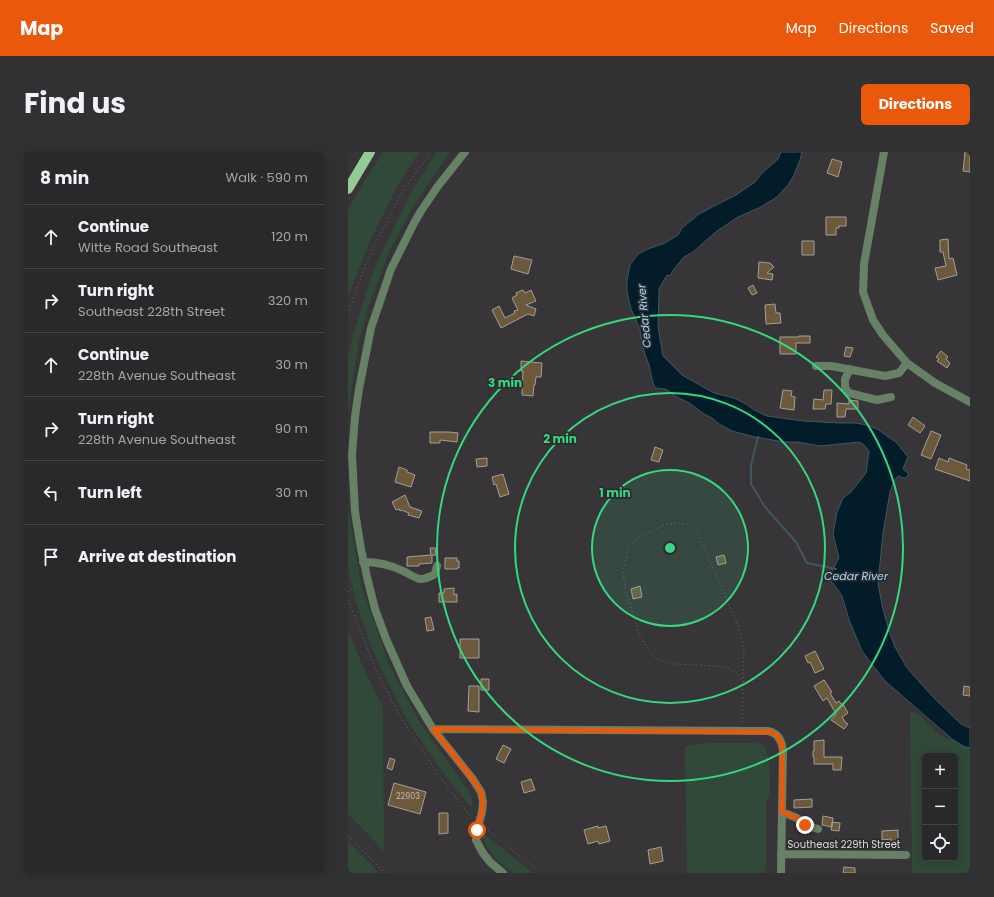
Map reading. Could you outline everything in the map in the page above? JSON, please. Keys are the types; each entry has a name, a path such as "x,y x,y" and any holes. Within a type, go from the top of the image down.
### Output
{"main road":[{"path":"348,188 370,152"}],"street":[{"path":"464,152 438,186 414,223 391,269 371,328 355,417 352,455 355,512 366,577 375,609 396,662 407,686 433,729 472,778 481,792 483,802 482,812 476,840 478,846 490,862 503,873"},
{"path":"884,152 864,264 863,292 873,320 883,335 907,363 935,383 970,402"},
{"path":"816,366 831,366 885,376 899,373 907,363"},
{"path":"850,369 845,379 845,388 849,393 877,400 891,397"},
{"path":"363,562 378,563 402,570 419,579 430,577 435,574 436,566"},
{"path":"433,729 742,731 774,733 779,737 782,744 781,873"},
{"path":"782,812 797,818 805,825 818,829"},
{"name":"Southeast 229th Street","path":"781,854 906,854"}],"path":[{"path":"348,314 368,258 402,192 431,152"},
{"path":"742,731 744,646 736,620 697,532 690,525 680,523 664,525 639,537 628,547 623,573 626,592 640,636 650,652 660,660 674,664 727,668 737,673 743,681"},
{"path":"348,592 366,577"},
{"path":"348,600 378,674 403,721 441,778 472,817"},
{"path":"483,827 541,873"},
{"path":"348,836 385,873"}],"green space":[{"path":"383,152 419,152 399,183 370,241 348,297 348,210"},
{"path":"437,152 450,152 414,205 389,252 369,305 359,341 348,411 348,357 353,335 373,271 411,192"},
{"path":"348,509 362,588 389,664 419,721 472,797 471,807 447,778 408,722 372,648 356,603 348,566"},
{"path":"348,630 363,667 383,708 384,851 348,814"},
{"path":"910,711 920,715 939,735 970,745 970,873 912,873"},
{"path":"708,743 754,743 762,745 767,752 770,772 770,787 769,797 766,802 766,866 764,873 687,873 685,746"},
{"path":"482,832 533,873 513,873 495,858 486,845"},
{"path":"348,841 379,873 348,873"}],"water":[{"name":"Cedar River","path":"781,152 802,152 794,175 788,185 777,197 759,208 738,217 717,231 693,252 684,257 670,276 667,275 659,289 658,327 663,356 682,375 714,393 734,398 767,416 803,421 855,423 867,425 877,429 897,443 908,457 903,469 909,474 905,478 898,476 894,481 890,492 883,533 878,583 882,605 895,647 907,668 934,698 961,724 970,728 970,748 963,746 952,739 885,681 862,651 849,620 842,596 831,581 831,573 839,558 833,534 837,512 843,498 851,492 866,473 869,451 864,445 859,442 820,446 797,442 784,442 732,431 719,424 689,403 673,395 669,391 656,388 654,386 642,344 640,329 631,309 628,297 627,280 630,265 638,254 665,243 678,235 682,228 699,214 736,195 755,182 761,174 778,159"}],"building":[{"path":"965,152 970,152 970,172 963,171"},
{"path":"832,159 842,162 838,177 827,173"},
{"path":"826,217 846,217 846,226 839,226 839,228 836,228 836,235 826,235"},
{"path":"948,239 949,259 953,258 957,275 938,280 935,268 946,266 943,252 940,252 940,240"},
{"path":"802,241 814,241 814,255 802,255"},
{"path":"514,256 532,260 528,274 511,269"},
{"path":"759,262 770,263 774,267 767,273 773,274 772,280 758,278"},
{"path":"753,285 757,293 752,295 748,288"},
{"path":"523,290 525,293 531,290 536,301 526,305 536,309 534,316 528,314 501,328 492,310 499,306 505,318 515,313 514,311 518,310 512,298 517,295 516,293"},
{"path":"775,304 776,313 780,313 781,323 766,324 765,305"},
{"path":"810,336 810,343 796,343 796,354 780,354 780,337"},
{"path":"846,347 853,348 850,357 844,356"},
{"path":"941,351 948,357 946,359 950,363 947,368 937,361 939,359 936,357"},
{"path":"521,361 542,363 541,377 536,377 533,396 522,395 523,371 521,371"},
{"path":"783,390 792,391 791,396 795,397 794,410 780,408"},
{"path":"824,390 832,390 831,404 826,404 825,409 813,409 814,399 823,400"},
{"path":"849,400 858,401 858,409 846,409 845,417 837,417 837,403 849,404"},
{"path":"913,417 925,426 920,433 908,425"},
{"path":"931,431 941,435 931,459 921,455"},
{"path":"430,432 458,433 457,442 440,440 440,443 430,443"},
{"path":"655,447 663,450 659,462 651,460"},
{"path":"487,458 487,466 477,467 476,459"},
{"path":"939,458 948,462 949,458 967,465 966,469 970,470 970,481 935,469"},
{"path":"399,467 415,475 411,487 395,482"},
{"path":"503,474 509,494 500,497 492,477"},
{"path":"405,495 410,507 422,511 419,518 408,515 409,513 400,511 399,509 396,510 392,502"},
{"path":"430,548 435,548 436,555 432,555 432,563 419,564 419,566 407,566 407,557 431,555"},
{"path":"724,555 726,563 718,565 716,557"},
{"path":"445,558 457,558 457,561 459,561 459,568 445,569"},
{"path":"640,586 642,597 633,599 631,589"},
{"path":"454,588 454,595 457,594 457,602 439,602 439,593 444,593 444,589"},
{"path":"431,617 434,630 427,631 425,618"},
{"path":"460,639 479,639 479,658 460,658"},
{"path":"815,651 824,669 815,673 810,662 808,663 805,656"},
{"path":"481,679 489,679 489,690 481,690"},
{"path":"824,680 832,692 830,693 836,703 839,701 843,704 848,713 842,717 848,724 844,729 831,720 836,714 827,698 823,701 814,686"},
{"path":"469,686 479,686 479,712 468,711"},
{"path":"964,686 970,687 970,696 963,695"},
{"path":"824,740 824,757 842,757 841,770 833,770 833,764 814,764 814,741"},
{"path":"503,745 511,749 504,763 496,759"},
{"path":"390,758 395,760 392,770 387,768"},
{"path":"531,779 535,790 524,793 521,782"},
{"path":"394,783 426,792 420,814 388,805"},
{"path":"812,799 812,807 794,808 794,800"},
{"path":"439,813 448,813 448,833 439,834"},
{"path":"823,816 833,818 832,827 822,825"},
{"path":"832,822 840,823 839,831 831,830"},
{"path":"598,826 598,828 606,826 610,841 599,844 598,841 588,844 584,830"},
{"path":"898,830 898,843 891,844 891,839 882,840 882,831"},
{"path":"661,847 663,861 650,864 648,850"},
{"path":"844,867 855,868 855,873 843,873"}],"waterway":[{"path":"758,437 751,465 751,484 765,507 796,542 807,563 836,569"}],"route":[{"path":"477,830 482,812 483,802 481,792 472,778 433,729 768,731 779,737 782,744 782,812 797,818 805,825"}]}
